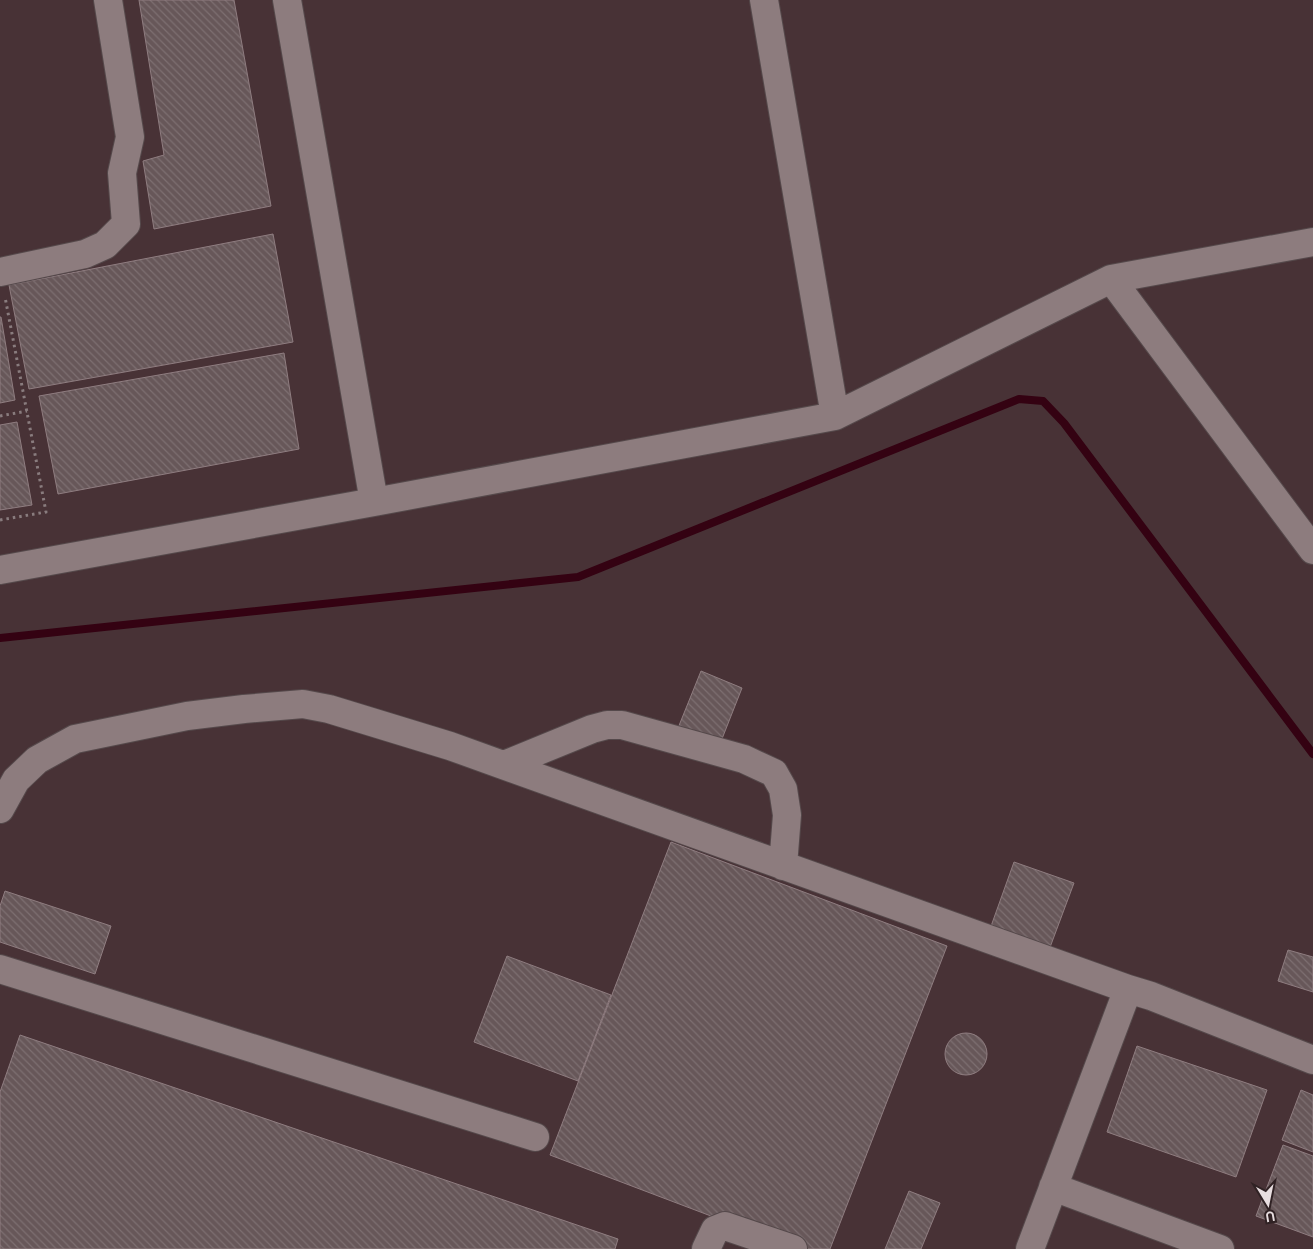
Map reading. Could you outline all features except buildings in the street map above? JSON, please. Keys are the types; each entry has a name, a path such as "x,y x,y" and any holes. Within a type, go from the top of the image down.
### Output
{"lane":[{"path":"0,272 85,254 105,245 126,224 122,173 130,136 108,0"},
{"path":"288,0 374,502"},
{"path":"764,0 834,416"},
{"path":"0,570 834,416 1111,280 1313,242"},
{"path":"1111,280 1313,550"},
{"path":"0,809 16,780 37,760 76,739 187,716 303,704 329,709 450,746 504,765 1151,996 1313,1060"},
{"path":"504,765 592,729 607,725 622,725 744,758 774,773 783,789 787,815 783,866"},
{"path":"0,969 535,1137"},
{"path":"1030,1249 1128,989"},
{"path":"1053,1187 1220,1249"},
{"path":"706,1249 715,1230 725,1226 794,1249"}],"path":[{"path":"0,272 46,512 0,520"},
{"path":"0,416 27,411"}],"shaded area":[{"path":"0,0 1313,0 1313,1249 0,1249"}],"waterway":[{"path":"0,638 578,577 1019,399 1043,401 1064,423 1313,754"}]}
